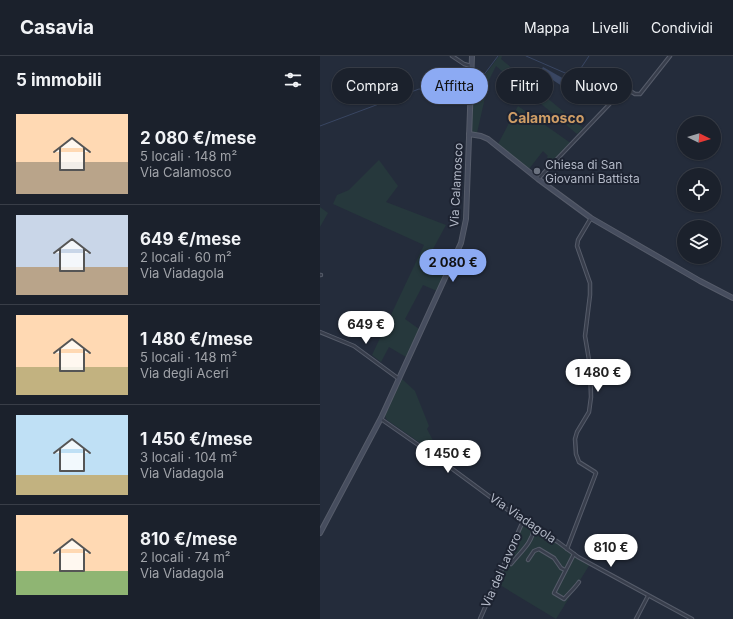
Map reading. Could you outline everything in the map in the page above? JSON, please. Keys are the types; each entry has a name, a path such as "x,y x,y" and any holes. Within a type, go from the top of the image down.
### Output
{"street":[{"path":"452,56 464,64 471,66"},
{"name":"Via Calamosco","path":"320,534 381,418 455,259 464,236 472,56"},
{"path":"538,179 622,91 627,89 636,94 640,94 670,56"},
{"path":"469,134 488,139 538,179 591,218 700,281 733,298"},
{"path":"568,549 596,473 577,460 575,446 577,432 586,418 590,405 590,367 585,336 590,284 578,243 591,218"},
{"path":"320,332 354,346 399,379"},
{"name":"Via Viadagola","path":"381,418 523,521 574,554 608,575 692,619"},
{"name":"Via del Lavoro","path":"480,619 523,521"},
{"path":"511,564 532,540 534,528"},
{"path":"528,560 534,551 540,549 554,558 561,568 565,570"},
{"path":"574,554 554,593 556,596 564,599 579,582"},
{"path":"636,619 648,596"}],"shaded area":[{"path":"499,56 502,56 501,59 512,68 498,68 496,66 488,84 488,71"},
{"path":"553,103 583,128 577,134 541,104 553,104"},
{"path":"472,104 484,104 477,133 474,133 471,130"},
{"path":"518,106 572,144 552,167 547,157 548,156 543,151 529,169 498,144"},
{"path":"379,160 398,186 386,202 446,225 433,249 453,258 437,291 423,285 405,319 419,329 406,357 389,347 381,362 372,355 424,245 333,204 337,195 349,190"},
{"path":"320,207 328,213 320,227"},
{"path":"402,379 415,391 429,426 427,429 442,458 387,420 385,416"},
{"path":"525,518 590,564 556,619 495,582"}],"water":[{"path":"553,73 561,77 561,85 553,80"}],"waterway":[{"path":"488,69 498,56"},
{"path":"526,56 572,76 577,74 589,56"},
{"path":"320,126 421,89"}],"place":[{"name":"Chiesa di San Giovanni Battista","path":"537,171"}],"district":[{"name":"Calamosco","path":"546,117"}]}
